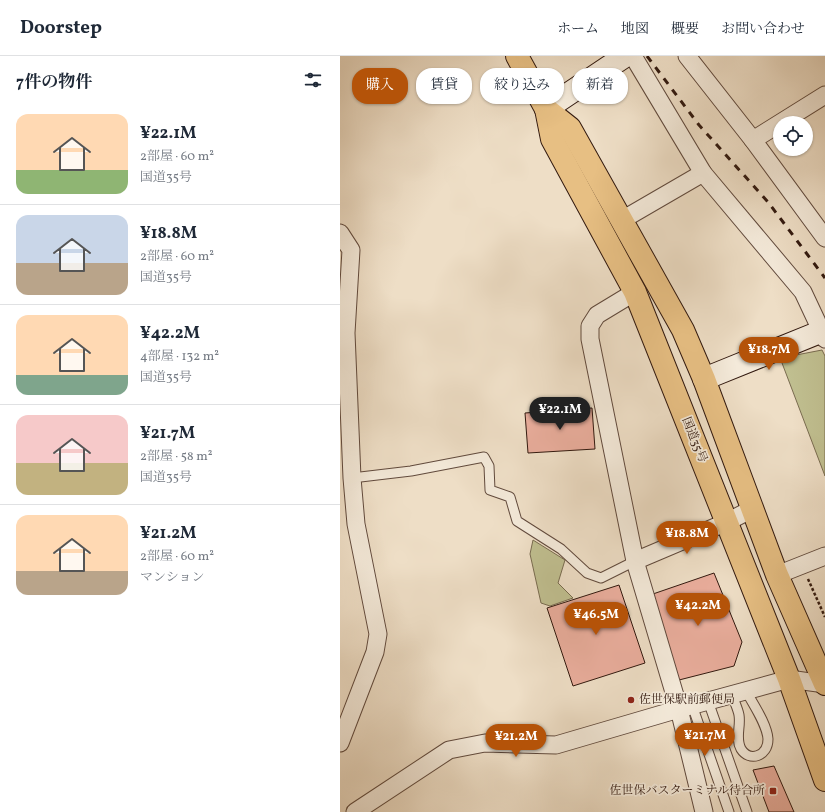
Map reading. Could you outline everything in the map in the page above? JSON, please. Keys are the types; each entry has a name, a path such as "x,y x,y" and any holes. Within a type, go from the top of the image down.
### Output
{"highway":[{"name":"国道35号","path":"516,56 546,109 552,139 635,292 789,679 825,780"},
{"name":"国道35号","path":"546,109 570,128 682,330 704,379 777,574 825,684"}],"street":[{"path":"546,109 625,56"},
{"path":"633,56 703,173 803,292 824,334 704,379"},
{"path":"687,56 753,140 825,238"},
{"path":"753,140 825,95"},
{"path":"622,220 703,173"},
{"path":"340,233 351,250 346,334 352,478 356,524 378,634 375,652 340,743"},
{"path":"635,292 597,315 590,326 590,339 635,561 693,705 704,812"},
{"path":"635,561 727,522 752,509"},
{"path":"777,574 825,556"},
{"path":"355,812 449,750 486,743 556,744 789,679 825,684"}],"lane":[{"path":"352,478 411,471 484,457 489,466 490,490 510,497 517,521 561,550 587,573 601,578 635,561"},
{"path":"739,693 763,722 768,738 767,748 762,754 756,756 748,755 742,750 737,739 739,693"},
{"path":"693,705 729,812"},
{"path":"693,705 747,812"}],"path":[{"path":"814,576 808,579 825,617"}],"shaded area":[{"path":"822,350 825,356 825,476 782,363 791,356"},
{"path":"533,540 565,560 558,583 573,598 550,606 541,603 530,554"}],"building":[{"path":"592,408 595,449 528,453 525,413"},
{"path":"714,573 742,642 734,666 679,680 650,595"},
{"path":"619,585 645,663 573,686 547,608"},
{"name":"佐世保バスターミナル待合所","path":"774,766 794,812 769,812 753,770"}],"railway":[{"path":"647,56 699,125 768,202 825,278"}],"place":[{"name":"佐世保駅前郵便局","path":"631,700"},
{"name":"佐世保バスターミナル待合所","path":"773,791"}]}
